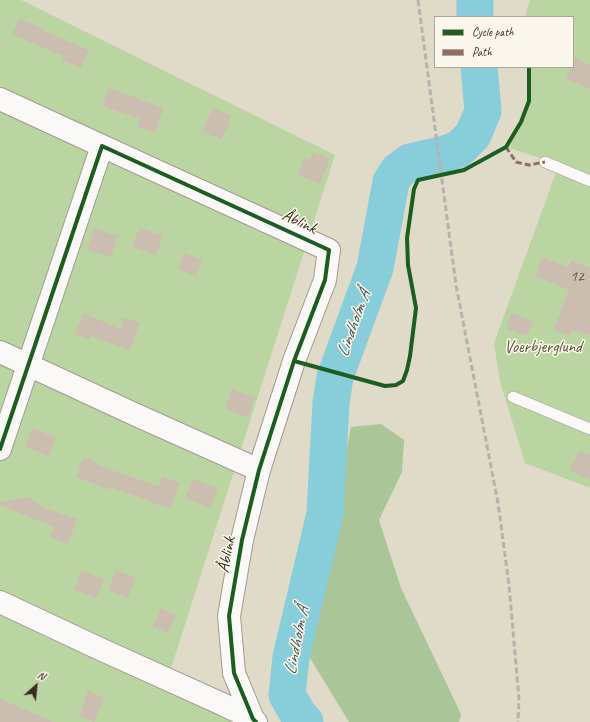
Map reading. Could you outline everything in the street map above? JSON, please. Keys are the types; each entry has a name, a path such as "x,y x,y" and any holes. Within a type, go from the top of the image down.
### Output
{"street":[{"name":"Åblink","path":"0,99 329,250 325,280 294,361 259,470 242,540 229,616 234,673 254,720"},
{"path":"0,449 102,146"},
{"path":"0,352 259,470"},
{"name":"Åblink","path":"0,602 254,720"}],"lane":[{"path":"545,162 590,181"},
{"path":"513,398 590,429"}],"green space":[{"path":"0,0 21,0 335,155 166,684 234,722 0,722"},
{"name":"Voerbjerglund","path":"530,0 590,0 590,488 525,463 500,382 494,343 559,164 506,147 521,122 529,101 529,68 574,68 574,16 525,16"},
{"path":"381,424 404,440 402,472 379,520 401,588 461,714 459,722 349,722 307,653 351,427"}],"building":[{"path":"19,18 43,28 42,30 89,50 81,68 62,60 63,56 12,34"},
{"path":"575,58 590,65 590,89 566,79 571,68 574,68"},
{"path":"109,88 164,108 155,133 137,127 140,119 102,106"},
{"path":"213,108 231,116 228,122 230,123 221,140 202,131"},
{"path":"313,152 330,159 320,184 298,175 304,158 310,160"},
{"path":"94,228 118,236 111,257 87,250"},
{"path":"139,228 163,235 156,255 132,247"},
{"path":"184,253 202,259 196,276 178,269"},
{"path":"542,257 569,267 571,260 590,268 590,336 572,330 570,336 553,330 569,290 535,276"},
{"path":"83,313 120,329 124,318 140,323 130,350 91,336 90,340 75,334"},
{"path":"511,313 533,321 527,336 506,328"},
{"path":"232,389 255,397 248,417 225,409"},
{"path":"32,428 56,437 49,456 25,447"},
{"path":"579,450 590,455 590,480 569,470"},
{"path":"84,457 98,463 97,465 159,486 162,476 180,483 170,509 111,487 110,490 76,477"},
{"path":"192,479 218,488 210,508 185,498"},
{"path":"33,496 32,500 38,503 37,505 77,519 68,544 50,537 54,527 0,505 0,502"},
{"path":"116,570 136,577 128,598 108,590"},
{"path":"81,571 104,579 97,598 74,590"},
{"path":"161,608 176,615 168,633 153,627"},
{"path":"88,691 104,698 94,722 79,716"},
{"path":"0,699 54,722 0,722"}],"waterway":[{"name":"Lindholm Å","path":"475,0 475,16"},
{"name":"Lindholm Å","path":"305,722 298,714 287,695 291,657 325,514 331,403 335,377 375,268 391,182 398,171 410,162 445,154 459,149 473,135 483,111 479,68"}],"railway":[{"path":"418,0 456,285 498,503 509,585 519,699 518,722"}],"marked path":[{"path":"506,147 516,162 529,165 545,162"}],"cycle path":[{"path":"294,361 385,386 396,385 403,381 410,356 416,308 408,265 407,238 414,189 418,180 464,170 506,147 521,122 529,101 529,68"},
{"path":"0,449 102,146 329,250 325,280 294,361 259,470 242,540 229,616 234,673 253,719 256,722"}]}
